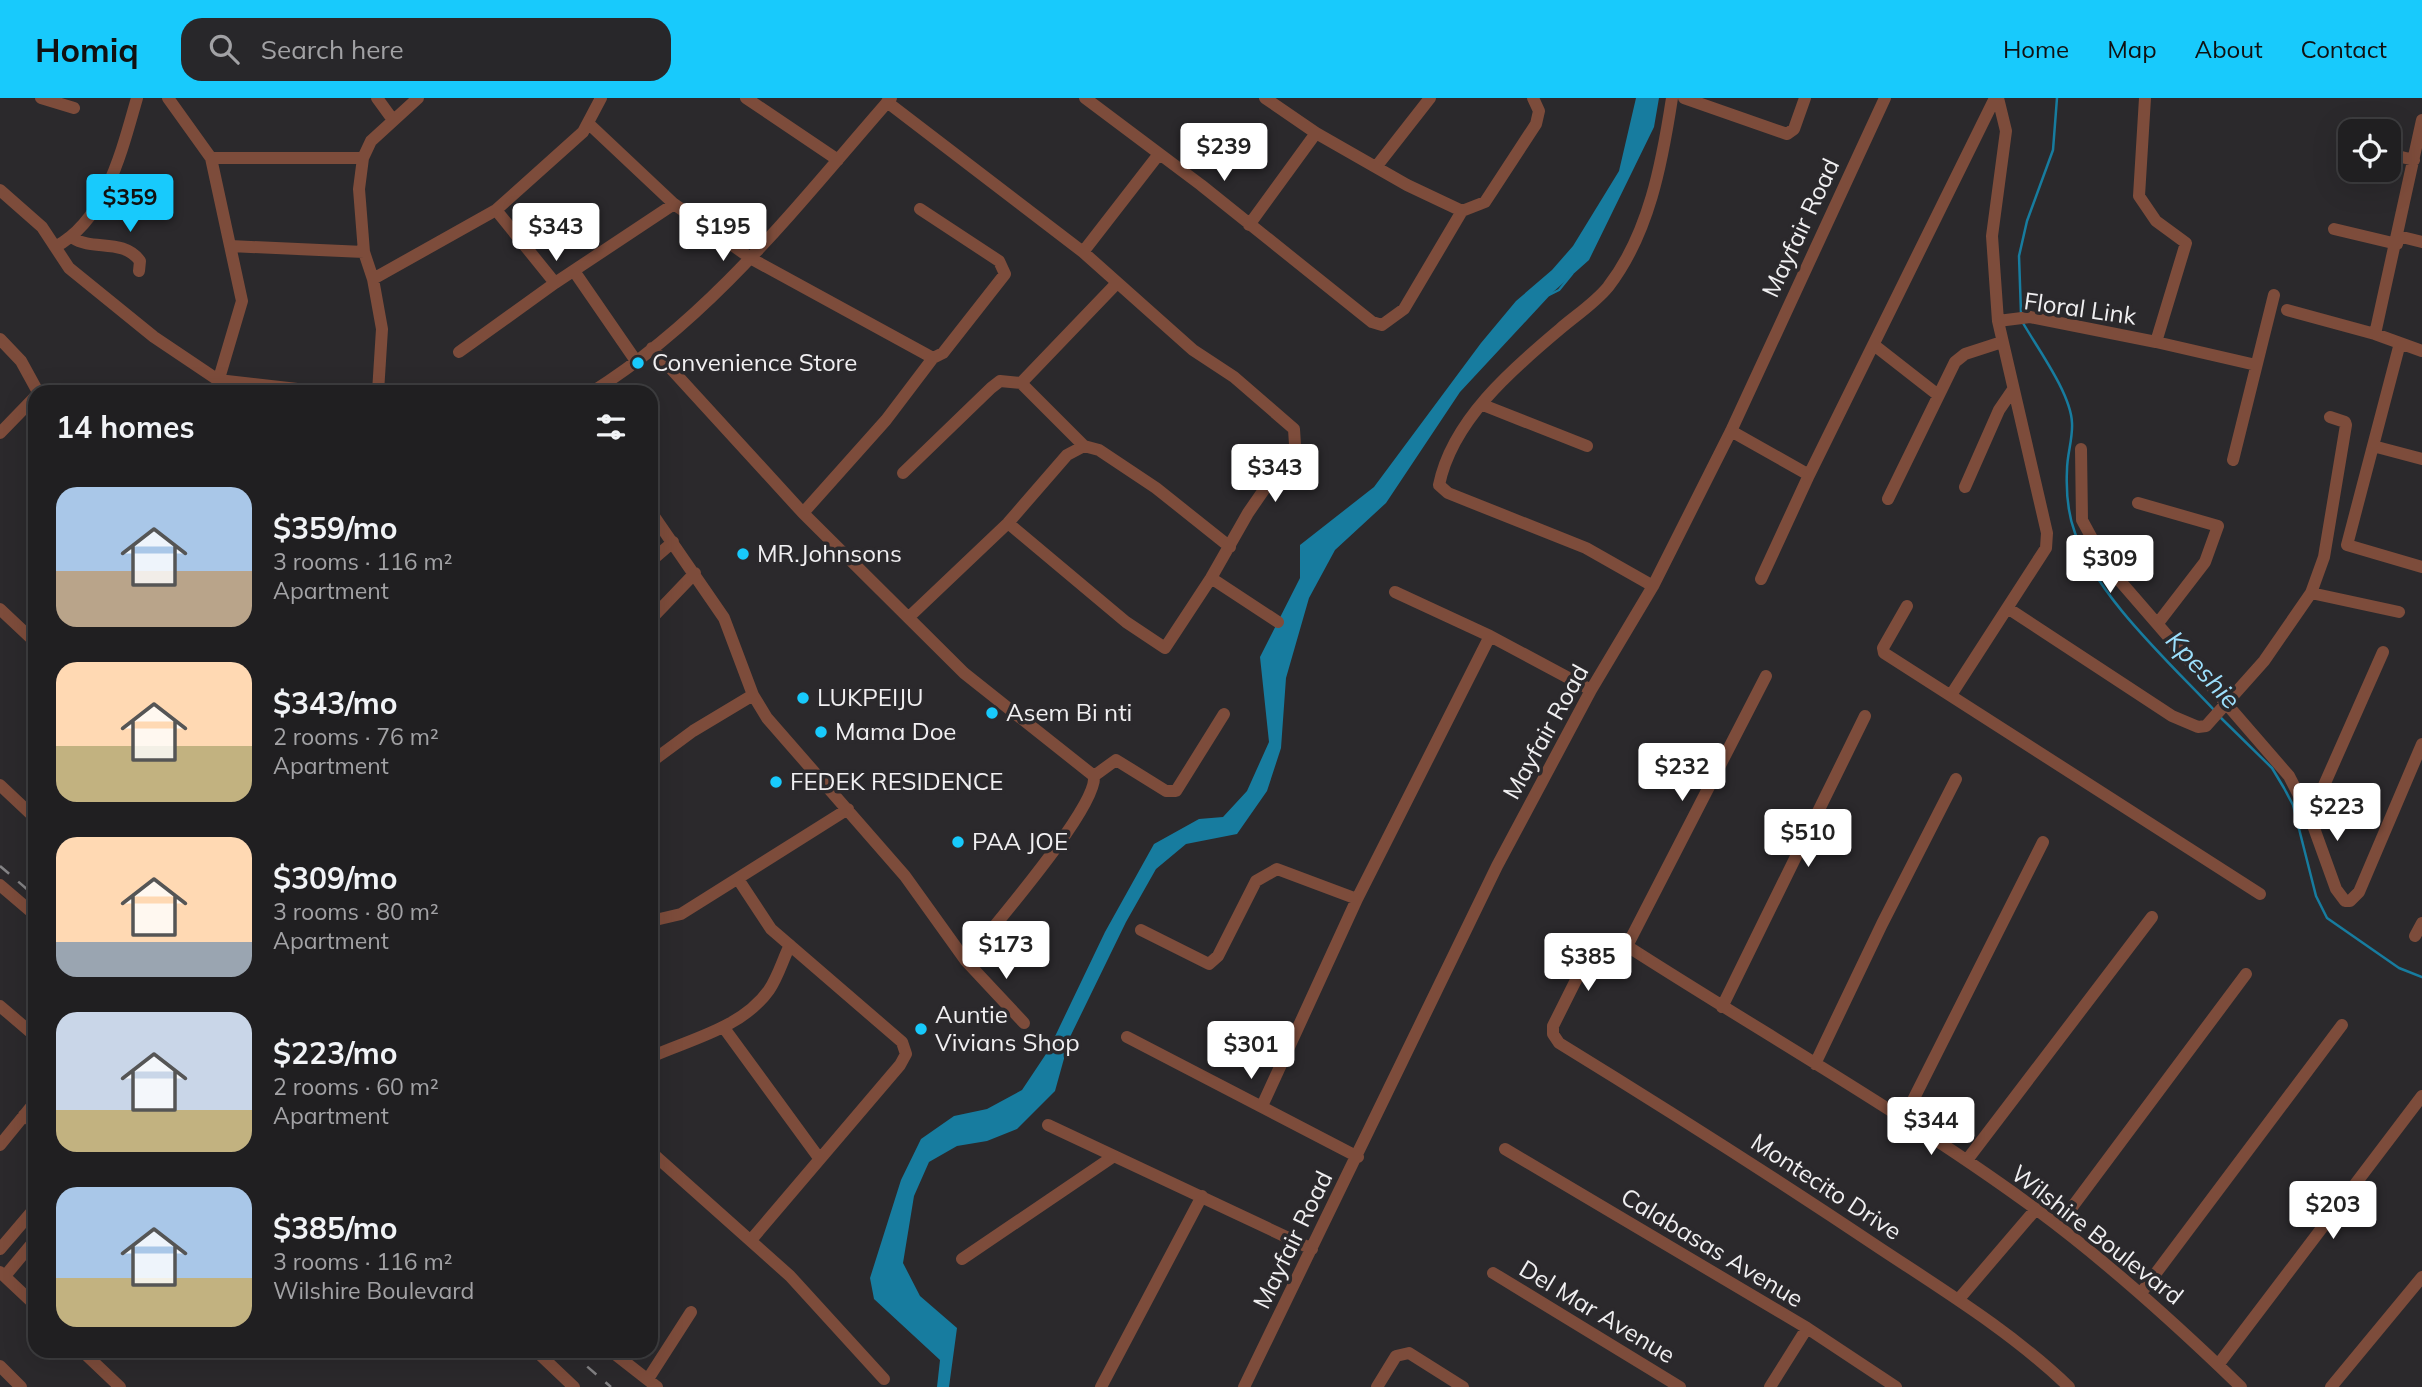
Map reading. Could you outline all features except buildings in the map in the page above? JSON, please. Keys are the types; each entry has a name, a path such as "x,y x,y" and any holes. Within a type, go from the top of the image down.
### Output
{"street":[{"path":"41,98 74,108"},
{"path":"55,247 73,238 80,230 117,164 137,98"},
{"path":"168,98 211,158 242,301 217,385"},
{"path":"377,98 393,120"},
{"path":"378,385 382,329 373,279 363,252 359,189 363,158 371,141 418,98"},
{"path":"373,279 496,210 573,142 589,124 601,98"},
{"path":"746,98 838,160"},
{"path":"1085,98 1160,154 1364,318 1382,325 1404,309 1462,211 1485,202 1529,134 1538,111 1532,98"},
{"path":"1265,98 1315,133 1462,211"},
{"path":"1376,167 1430,98"},
{"path":"1653,586 1586,548 1448,494 1439,485 1456,436 1524,359 1608,287 1638,234 1657,181 1672,98"},
{"path":"1684,98 1787,134 1794,129 1805,98"},
{"name":"Mayfair Road","path":"1244,1387 1497,866 1591,690 1653,586 1731,431 1885,98"},
{"path":"1951,695 2046,548 2047,533 2012,391 1998,321 1992,236 2006,131 1997,98"},
{"path":"1761,579 1809,475 1997,98"},
{"name":"Floral Link","path":"2145,98 2138,196 2155,221 2186,243 2156,342"},
{"path":"602,385 652,348 752,259 889,100 1083,252 1116,285 1194,350 1282,415 1294,429 1295,445 1248,513 1211,578 1165,648 1126,622 1009,523"},
{"path":"2375,334 2422,120"},
{"path":"589,124 674,204 752,259 933,358"},
{"path":"1249,225 1315,133"},
{"path":"1083,252 1160,154"},
{"path":"2401,157 2414,160"},
{"path":"211,158 363,158"},
{"path":"0,190 42,227 69,268 216,385"},
{"path":"458,352 674,204"},
{"path":"803,513 886,420 933,358 943,353 1005,274 1005,268 999,261 920,209"},
{"path":"496,210 555,283"},
{"path":"2334,229 2422,242"},
{"path":"73,238 85,244 101,243 127,251 139,261 139,271"},
{"path":"230,246 363,252"},
{"path":"574,271 636,361"},
{"path":"1021,383 1116,285"},
{"path":"2233,460 2274,295"},
{"path":"2287,310 2375,334 2422,351"},
{"name":"Floral Link","path":"1998,321 2030,317 2256,365"},
{"path":"0,339 21,361 34,385"},
{"path":"1888,499 1938,395 1960,356 2002,342"},
{"path":"2347,545 2400,343"},
{"path":"1874,345 1938,395"},
{"path":"652,348 803,513 964,673 1094,776 1096,785 1071,826 965,961"},
{"path":"903,473 991,388 1000,382 1021,383 1068,434 1084,446 1099,450 1156,488 1230,547"},
{"path":"1965,487 1999,410 2012,391"},
{"path":"0,433 28,404"},
{"path":"1483,405 1587,446"},
{"path":"2009,609 2172,716 2198,727 2214,720 2264,661 2311,593 2325,545 2346,425 2330,417"},
{"path":"1731,431 1809,475"},
{"path":"1067,456 1068,434"},
{"path":"909,617 1009,523 1067,456 1084,446"},
{"path":"2373,446 2422,459"},
{"path":"2081,449 2082,520 2107,566 2289,776 2310,817 2336,889 2345,901 2350,901 2359,892 2422,744"},
{"path":"2138,503 2218,526 2205,562 2158,623"},
{"path":"658,522 724,618 753,695 767,718 905,876 965,961 1024,1023"},
{"path":"658,555 673,542"},
{"path":"2325,545 2347,545 2422,567"},
{"path":"658,612 695,573"},
{"path":"1211,578 1278,622"},
{"path":"1395,592 1490,636 1591,690"},
{"path":"2311,593 2399,612"},
{"path":"1907,606 1887,638 1884,653 2260,894"},
{"path":"0,609 28,635"},
{"path":"1262,1106 1357,900 1490,636"},
{"path":"2310,817 2383,653"},
{"path":"1628,946 1766,676"},
{"path":"658,755 753,695"},
{"path":"1094,776 1116,760 1166,791 1176,791 1224,714"},
{"path":"1722,1007 1865,716"},
{"path":"1815,1064 1956,779"},
{"path":"0,785 28,811"},
{"path":"658,919 681,914 848,809"},
{"path":"1903,1120 2043,842"},
{"path":"1141,930 1209,964 1218,956 1256,881 1267,873 1277,869 1357,900"},
{"path":"738,879 771,929 902,1042 906,1054 901,1065 751,1241"},
{"path":"0,885 28,909"},
{"path":"1967,1160 2152,918"},
{"path":"2415,936 2422,923"},
{"name":"Wilshire Boulevard","path":"1553,1034 1553,1026 1594,944 1608,940 1628,946 1967,1160 2036,1209 2141,1293 2241,1387"},
{"path":"658,1054 724,1028 758,1003 770,988 790,945"},
{"path":"2058,1226 2246,974"},
{"path":"0,1006 28,1030"},
{"path":"2141,1293 2342,1025"},
{"path":"724,1028 819,1158"},
{"name":"Montecito Drive","path":"1553,1034 1559,1043 1784,1184 1958,1300 2044,1363 2068,1387"},
{"path":"1127,1037 1357,1157"},
{"path":"2218,1365 2422,1096"},
{"path":"0,1145 28,1113"},
{"path":"1048,1125 1312,1249"},
{"name":"Calabasas Avenue","path":"1505,1149 1807,1328 1896,1387"},
{"path":"962,1259 1114,1156"},
{"path":"658,1158 790,1276 884,1379"},
{"path":"1101,1387 1202,1196"},
{"path":"1958,1300 2036,1209"},
{"path":"0,1249 28,1216"},
{"path":"28,1247 3,1274 28,1298"},
{"name":"Del Mar Avenue","path":"1493,1273 1679,1387"},
{"path":"2331,1387 2422,1277"},
{"path":"620,1358 652,1383 691,1312"},
{"path":"1770,1387 1807,1328"},
{"path":"1377,1387 1396,1356 1409,1353 1463,1387"},
{"path":"89,1358 120,1387"},
{"path":"543,1358 574,1387"},
{"path":"0,1366 22,1387"}],"water":[{"path":"1636,98 1659,98 1654,127 1589,260 1552,293 1460,392 1386,503 1335,550 1309,598 1286,678 1281,748 1267,791 1237,834 1186,844 1156,869 1126,922 1070,1037 1055,1091 1017,1129 987,1141 957,1146 929,1162 914,1196 903,1263 920,1296 957,1328 949,1387 937,1387 940,1360 874,1299 870,1278 901,1180 921,1139 954,1116 987,1109 1022,1090 1048,1051 1105,932 1154,844 1199,819 1223,817 1247,791 1269,742 1260,657 1300,578 1300,545 1374,487 1481,343 1516,301 1552,270 1573,246 1619,171"}],"waterway":[{"name":"Kpeshie","path":"2021,313 2019,256 2027,221 2053,150 2057,98"},
{"path":"1549,295 1559,290 1572,274"},
{"name":"Kpeshie","path":"2023,323 2060,385 2070,411 2072,429 2067,464 2068,502 2073,526 2085,556 2116,604 2215,711"},
{"name":"Kpeshie","path":"2219,716 2272,768 2284,788 2293,805 2316,896 2327,918 2399,968 2422,977"}],"railway":[{"path":"0,866 28,890"},
{"path":"577,1358 611,1387"}],"place":[{"name":"Convenience Store","path":"638,363"},
{"name":"MR.Johnsons","path":"743,554"},
{"name":"LUKPEIJU","path":"803,698"},
{"name":"Asem Bi nti","path":"992,713"},
{"name":"Mama Doe","path":"821,732"},
{"name":"FEDEK RESIDENCE","path":"776,782"},
{"name":"PAA JOE","path":"958,842"},
{"name":"Auntie Vivians Shop","path":"921,1029"}]}
